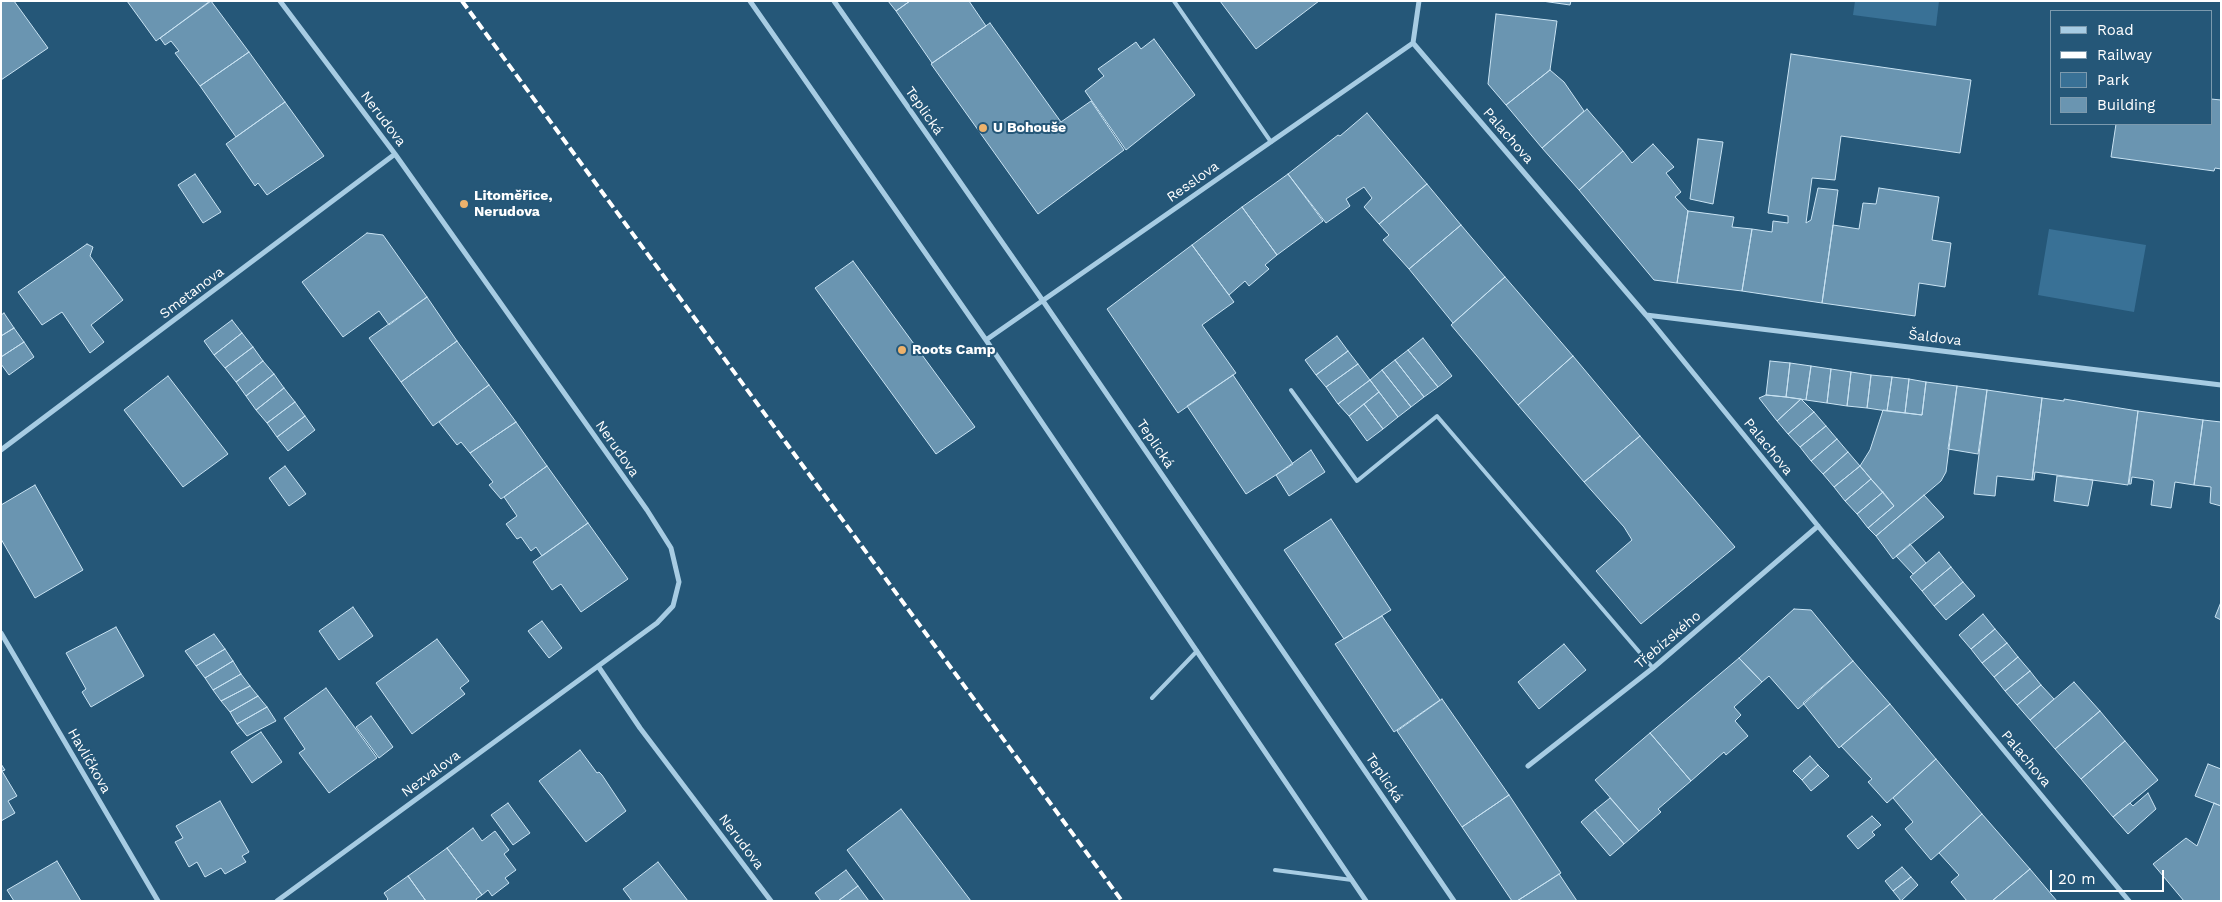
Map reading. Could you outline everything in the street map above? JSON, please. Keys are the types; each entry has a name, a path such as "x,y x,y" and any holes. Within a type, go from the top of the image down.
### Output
{"street":[{"name":"Nerudova","path":"280,1 396,154 641,502 671,548 679,582 673,606 657,623 598,666 640,728 772,901"},
{"path":"750,1 986,340 1366,901"},
{"name":"Teplická","path":"834,1 1043,301 1454,901"},
{"path":"1413,43 1418,1"},
{"name":"Resslova","path":"986,340 1413,43"},
{"name":"Palachova","path":"1413,43 1646,315 2129,901"},
{"name":"Smetanova","path":"1,450 396,154"},
{"name":"Šaldova","path":"1646,315 2221,385"},
{"name":"Třebízského","path":"1528,766 1653,668 1818,526"},
{"name":"Havlíčkova","path":"1,633 158,901"},
{"name":"Nezvalova","path":"277,901 598,666"}],"lane":[{"path":"1174,1 1271,142"},
{"path":"1291,390 1357,481 1437,416 1653,668"},
{"path":"1152,698 1197,651"},
{"path":"1276,870 1352,880"}],"green space":[{"path":"1855,1 1939,1 1936,26 1853,15"},
{"path":"2049,229 2146,245 2134,312 2038,295"}],"building":[{"path":"3,1 14,1 48,48 1,80 1,3"},
{"path":"127,1 210,1 156,41"},
{"path":"211,1 249,52 200,86 175,53 179,51 171,41 165,45 160,38"},
{"path":"888,1 910,1 896,11"},
{"path":"910,1 969,1 986,26 932,63 896,11"},
{"path":"1220,1 1319,1 1256,49"},
{"path":"1542,1 1571,1 1570,5"},
{"path":"1496,14 1557,21 1550,70 1506,105 1488,84"},
{"path":"990,23 1061,122 1091,101 1124,150 1038,214 931,64"},
{"path":"1154,39 1195,95 1126,150 1085,91 1104,76 1098,69 1136,42 1141,49"},
{"path":"249,52 285,102 236,137 200,86"},
{"path":"1791,54 1971,80 1960,153 1841,136 1835,180 1812,178 1806,223 1811,220 1818,188 1838,190 1822,303 1742,291 1752,229 1772,232 1773,221 1788,223 1788,216 1768,213"},
{"path":"1550,70 1564,82 1584,111 1542,148 1506,105"},
{"path":"2212,99 2221,100 2221,169 2215,168 2214,171 2111,157 2116,125 2212,125"},
{"path":"285,102 324,156 267,195 258,183 255,186 226,144"},
{"path":"1587,109 1623,151 1579,190 1542,148"},
{"path":"1367,113 1427,184 1379,224 1364,207 1372,198 1364,187 1346,199 1350,206 1326,223 1288,174 1338,135 1340,136"},
{"path":"1698,139 1723,142 1713,204 1690,199"},
{"path":"1653,144 1674,167 1666,173 1681,192 1675,197 1688,211 1677,283 1654,280 1579,190 1623,151 1632,163"},
{"path":"195,174 221,212 203,223 178,185"},
{"path":"1288,174 1323,221 1277,255 1242,207"},
{"path":"1427,184 1461,225 1409,269 1383,240 1389,235 1379,224"},
{"path":"1879,188 1939,197 1932,240 1951,243 1945,287 1919,283 1915,316 1822,303 1833,225 1859,229 1863,203 1876,204"},
{"path":"1242,207 1277,255 1265,265 1269,269 1249,286 1245,281 1229,295 1192,245"},
{"path":"1688,211 1734,217 1732,227 1752,229 1742,291 1677,283"},
{"path":"1461,225 1505,277 1453,323 1409,269"},
{"path":"367,233 383,235 427,297 389,325 379,311 343,337 302,282"},
{"path":"87,244 93,247 90,256 123,300 91,325 104,342 90,353 62,312 42,325 18,292"},
{"path":"1192,245 1234,302 1202,325 1236,373 1178,413 1107,309"},
{"path":"853,261 975,427 936,454 815,288"},
{"path":"1505,277 1573,356 1518,405 1451,325"},
{"path":"427,297 457,341 401,382 369,338"},
{"path":"4,313 14,328 1,336 1,315"},
{"path":"232,320 242,333 214,355 204,341"},
{"path":"14,328 24,342 1,357 1,336"},
{"path":"242,333 253,347 225,368 214,355"},
{"path":"1337,336 1348,351 1316,375 1305,360"},
{"path":"1423,338 1452,376 1438,387 1408,350"},
{"path":"457,341 489,385 433,426 401,382"},
{"path":"24,342 34,357 9,375 1,364 1,357"},
{"path":"253,347 263,361 236,382 225,368"},
{"path":"1408,350 1438,387 1424,397 1395,360"},
{"path":"1348,351 1358,364 1326,387 1316,375"},
{"path":"1573,356 1640,436 1584,482 1518,405"},
{"path":"1395,360 1424,397 1411,407 1382,370"},
{"path":"263,361 274,374 246,396 236,382"},
{"path":"1770,361 1790,363 1786,397 1766,395"},
{"path":"1790,363 1811,366 1806,400 1786,397"},
{"path":"1358,364 1370,380 1338,404 1326,387"},
{"path":"1811,366 1831,369 1827,403 1806,400"},
{"path":"1831,369 1851,372 1847,406 1827,403"},
{"path":"1382,370 1411,407 1398,417 1370,380"},
{"path":"1851,372 1871,375 1867,408 1847,406"},
{"path":"274,374 284,388 256,410 246,396"},
{"path":"1233,375 1293,464 1246,494 1187,406"},
{"path":"1871,375 1892,377 1887,411 1867,408"},
{"path":"168,376 228,454 183,487 124,410"},
{"path":"1892,377 1909,379 1905,413 1887,411"},
{"path":"1909,379 1926,382 1922,415 1905,413"},
{"path":"1370,380 1379,392 1349,416 1338,404"},
{"path":"1926,382 1957,386 1946,472 1941,481 1876,536 1868,528 1894,506 1860,466 1870,450 1883,410 1922,415"},
{"path":"489,385 516,422 470,453 461,442 457,445 439,422"},
{"path":"1957,386 1987,390 1978,454 1948,449"},
{"path":"284,388 295,402 267,423 256,410"},
{"path":"1987,390 2042,398 2032,480 1997,476 1995,496 1974,494"},
{"path":"1379,392 1398,417 1383,429 1364,404"},
{"path":"1766,395 1801,399 1777,421 1759,398"},
{"path":"2042,398 2064,401 2064,399 2138,411 2128,485 2035,472 2034,480 2032,480"},
{"path":"1801,399 1814,412 1788,434 1777,421"},
{"path":"295,402 305,416 277,437 267,423"},
{"path":"1364,404 1383,429 1367,441 1349,416"},
{"path":"2138,411 2203,420 2194,485 2175,482 2171,508 2151,505 2153,480 2132,477 2131,484 2129,484"},
{"path":"1814,412 1826,426 1800,447 1788,434"},
{"path":"305,416 315,430 288,451 277,437"},
{"path":"2203,420 2221,422 2221,506 2210,503 2211,487 2194,485"},
{"path":"516,422 547,466 501,499 489,485 493,482 470,453"},
{"path":"1826,426 1837,439 1811,461 1800,447"},
{"path":"1640,436 1735,547 1641,624 1596,571 1632,540 1624,527 1584,482"},
{"path":"1837,439 1848,452 1823,474 1811,461"},
{"path":"1311,450 1325,472 1289,496 1276,475"},
{"path":"1848,452 1860,466 1834,487 1823,474"},
{"path":"285,466 306,494 289,506 269,478"},
{"path":"547,466 588,523 542,556 536,547 531,551 521,537 517,539 506,524 517,516 504,497"},
{"path":"1860,466 1871,479 1845,501 1834,487"},
{"path":"2057,476 2093,480 2088,506 2054,501"},
{"path":"1871,479 1883,492 1857,514 1845,501"},
{"path":"35,485 83,570 35,598 1,539 1,505"},
{"path":"1883,492 1894,506 1868,528 1857,514"},
{"path":"1924,495 1944,517 1893,559 1876,536"},
{"path":"1331,519 1391,610 1344,639 1284,550"},
{"path":"588,523 628,579 581,612 561,584 552,590 533,562"},
{"path":"1910,544 1926,563 1913,574 1896,556"},
{"path":"1939,552 1951,567 1922,591 1910,577"},
{"path":"1951,567 1963,582 1934,606 1922,591"},
{"path":"1963,582 1975,596 1946,620 1934,606"},
{"path":"2221,602 2221,620 2215,617"},
{"path":"353,607 373,636 339,660 319,631"},
{"path":"1794,609 1811,610 1853,661 1798,709 1769,676 1762,682 1739,658"},
{"path":"1983,614 1995,629 1971,649 1959,635"},
{"path":"1382,616 1440,700 1394,732 1335,644"},
{"path":"542,621 562,648 549,658 528,631"},
{"path":"116,627 144,676 91,707 82,692 86,689 66,653"},
{"path":"1995,629 2007,643 1982,663 1971,649"},
{"path":"214,634 225,649 196,666 185,651"},
{"path":"437,639 469,681 460,688 465,694 412,734 376,683"},
{"path":"2007,643 2018,657 1994,677 1982,663"},
{"path":"1564,644 1586,670 1539,709 1518,682"},
{"path":"225,649 233,661 205,678 196,666"},
{"path":"2018,657 2030,671 2005,691 1994,677"},
{"path":"1739,658 1762,682 1734,707 1741,715 1735,721 1748,736 1726,755 1724,752 1691,781 1650,733"},
{"path":"233,661 241,674 213,690 205,678"},
{"path":"1853,661 1890,704 1839,748 1803,703"},
{"path":"2030,671 2041,685 2017,705 2005,691"},
{"path":"241,674 250,686 221,701 213,690"},
{"path":"2074,682 2100,711 2055,749 2030,720"},
{"path":"2041,685 2054,699 2030,720 2017,705"},
{"path":"250,686 258,696 230,712 221,701"},
{"path":"326,688 377,758 329,793 299,753 305,749 284,718"},
{"path":"258,696 267,707 237,724 230,712"},
{"path":"1442,699 1509,795 1462,827 1397,731"},
{"path":"1890,704 1936,759 1887,803 1868,782 1872,779 1841,746"},
{"path":"267,707 276,721 247,736 237,724"},
{"path":"2100,711 2125,741 2081,779 2055,749"},
{"path":"371,716 393,747 379,758 356,727"},
{"path":"261,732 282,762 252,783 231,752"},
{"path":"1650,733 1691,781 1658,809 1661,812 1639,831 1595,780"},
{"path":"2125,741 2158,780 2113,817 2081,779"},
{"path":"580,750 597,773 599,772 602,775 626,811 586,842 539,781"},
{"path":"1810,756 1818,765 1802,780 1793,771"},
{"path":"1936,759 1982,814 1931,860 1905,829 1913,822 1893,798"},
{"path":"1,764 5,770 2,771 17,796 8,801 15,813 1,821"},
{"path":"2208,764 2221,769 2221,806 2195,796"},
{"path":"1818,765 1829,776 1811,791 1802,780"},
{"path":"2148,793 2156,809 2128,834 2113,817 2130,803 2133,806"},
{"path":"1509,795 1561,873 1517,901 1512,901 1462,827"},
{"path":"1610,798 1639,831 1624,844 1595,810"},
{"path":"220,801 249,852 242,856 246,862 225,874 221,868 205,877 197,862 189,867 175,842 183,838 176,826"},
{"path":"508,803 530,833 513,845 491,815"},
{"path":"2214,803 2221,806 2221,901 2184,901 2153,864 2186,838 2197,846"},
{"path":"901,809 971,901 885,901 847,850"},
{"path":"1595,810 1624,844 1610,856 1581,822"},
{"path":"1982,814 2030,869 1992,901 1967,901 1951,882 1959,875 1939,853"},
{"path":"1872,816 1881,825 1872,832 1875,835 1858,849 1847,836"},
{"path":"473,828 482,841 495,831 509,850 504,854 516,870 505,878 509,883 492,896 488,890 482,895 447,848"},
{"path":"447,848 482,895 476,899 477,901 426,901 408,876"},
{"path":"57,861 81,901 14,901 7,890"},
{"path":"658,862 688,901 632,901 623,889"},
{"path":"1902,867 1911,877 1893,891 1885,881"},
{"path":"2030,869 2057,901 1992,901"},
{"path":"846,870 858,886 838,901 821,901 815,893"},
{"path":"1559,874 1577,901 1517,901"},
{"path":"408,876 426,901 386,901 388,899 384,893"},
{"path":"1911,877 1918,885 1901,901 1893,891"},
{"path":"858,886 869,901 838,901"}],"railway":[{"path":"462,1 1122,901"}],"place":[{"name":"U Bohouše","path":"983,128"},
{"name":"Litoměřice, Nerudova","path":"464,204"},
{"name":"Roots Camp","path":"902,350"}]}
